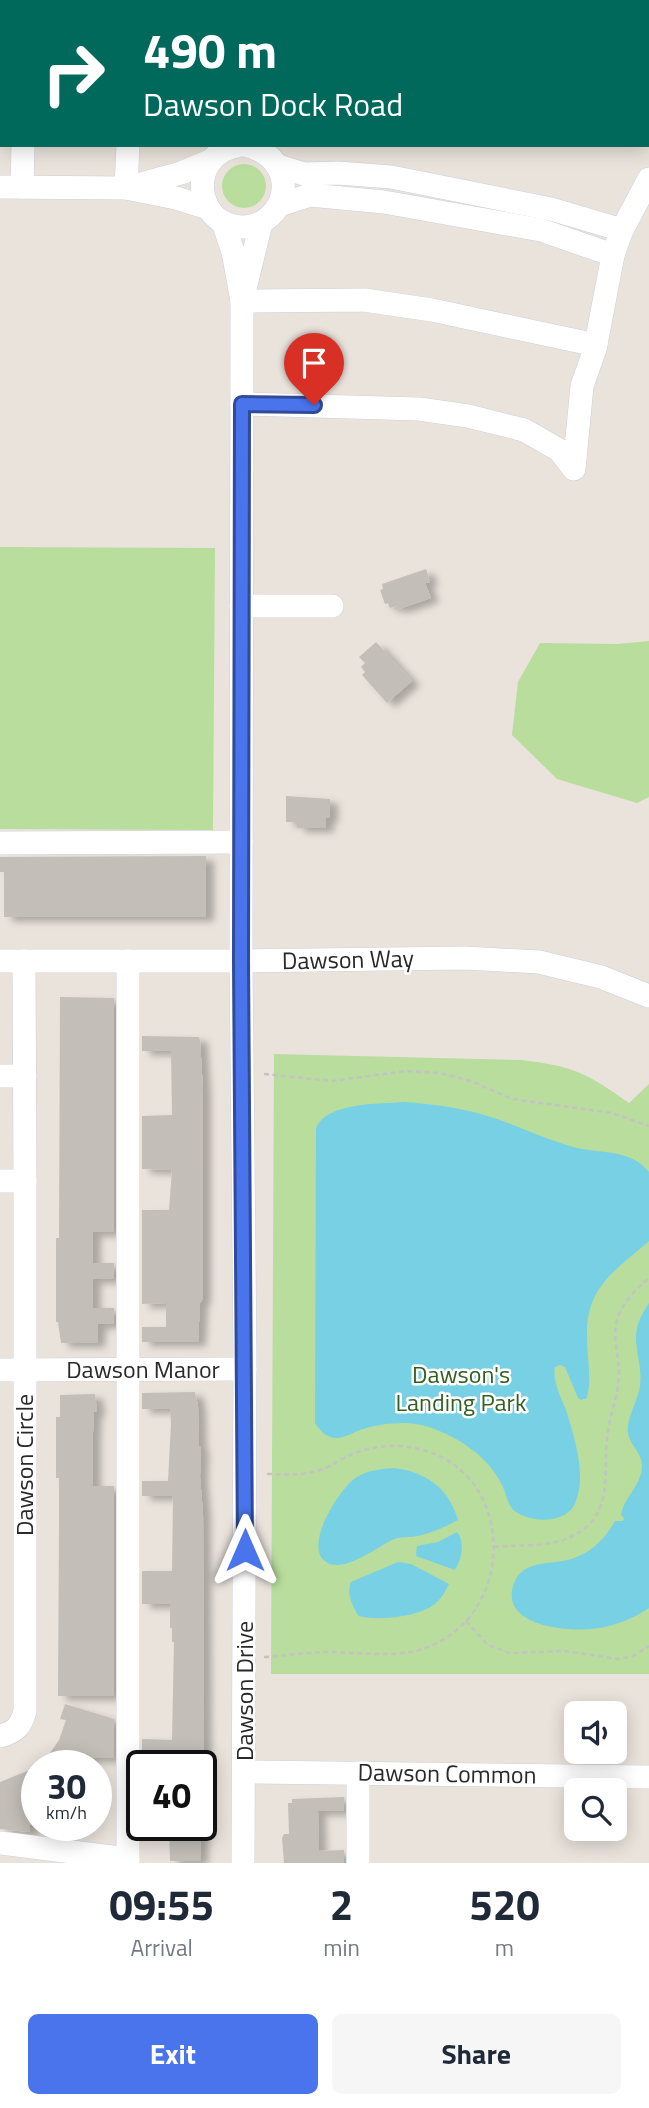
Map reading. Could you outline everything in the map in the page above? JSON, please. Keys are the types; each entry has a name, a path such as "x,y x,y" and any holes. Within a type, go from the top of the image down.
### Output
{"street":[{"path":"22,147 11,187 126,188 176,198 216,215 235,227 261,223 279,205 283,193 283,179 244,151"},
{"path":"126,188 128,147"},
{"path":"126,188 181,173 244,151 304,174 338,173 391,177 551,209 622,230"},
{"path":"216,215 201,191 202,177 244,151"},
{"path":"242,404 419,409 468,416 524,430 559,450 574,469 582,386 596,345 613,256 622,230 649,180"},
{"path":"279,205 310,195 384,202 541,230 613,256"},
{"name":"Dawson Drive","path":"216,215 233,252 242,301 241,961 245,1369 243,1863"},
{"name":"Dawson Drive","path":"242,301 261,223"},
{"path":"242,301 364,300 432,310 596,345"},
{"path":"241,607 332,606"},
{"path":"0,843 241,842"},
{"name":"Dawson Way","path":"0,961 465,958 539,962 601,977 649,996"},
{"name":"Dawson Circle","path":"0,1736 11,1733 22,1725 24,1710 24,961"},
{"path":"0,1843 128,1861 128,961"},
{"path":"0,1076 25,1076"},
{"path":"0,1181 25,1181"},
{"name":"Dawson Manor","path":"0,1370 245,1369"},
{"name":"Dawson Common","path":"245,1772 649,1777"},
{"path":"358,1773 358,1863"}],"path":[{"path":"264,1074 332,1081 406,1071 440,1073 471,1081 520,1100 612,1113 649,1126"},
{"path":"494,1547 567,1539 584,1529 594,1518 604,1497 608,1430 619,1381 614,1334 616,1323 624,1305 649,1278"},
{"path":"264,1474 290,1475 317,1471 355,1453 377,1447 420,1449 457,1466 474,1485 491,1518 494,1547 484,1593 466,1620 435,1644 406,1653 331,1652 264,1657"},
{"path":"466,1620 488,1646 510,1653 564,1651 619,1659 633,1656 649,1646"}],"green space":[{"path":"244,164 259,171 266,186 259,201 244,208 229,201 222,186 229,171"},
{"path":"0,547 215,548 213,830 0,829"},
{"path":"649,641 649,797 637,803 557,779 512,735 518,682 540,643 618,644"},
{"name":"Dawson's Landing Park","path":"274,1054 539,1062 579,1072 629,1103 649,1084 649,1674 271,1674"}],"water":[{"path":"404,1102 444,1106 484,1115 580,1149 622,1155 641,1164 649,1172 649,1241 614,1271 591,1305 588,1320 587,1398 578,1398 565,1367 555,1367 556,1385 567,1413 580,1468 576,1501 566,1514 559,1517 541,1520 516,1512 489,1465 461,1442 440,1431 421,1425 394,1423 335,1438 324,1433 315,1423 316,1128 331,1113 342,1109"},
{"path":"649,1303 649,1608 625,1621 599,1628 571,1629 539,1624 525,1617 516,1608 512,1596 515,1581 526,1569 569,1560 594,1547 604,1538 615,1521 623,1521 621,1515 625,1503 641,1474 642,1462 629,1438 628,1427 640,1386 637,1328"},
{"path":"394,1468 416,1473 435,1484 449,1499 458,1520 415,1537 395,1539 352,1562 335,1565 328,1563 321,1556 318,1545 320,1533 341,1493 361,1475"},
{"path":"457,1532 462,1546 455,1570 416,1556 417,1546 438,1542"},
{"path":"398,1562 411,1564 449,1584 442,1596 425,1610 407,1615 376,1618 359,1616 350,1595 351,1582"}],"building":[{"path":"426,569 430,582 425,583 431,598 399,609 397,606 390,608 388,603 385,604 380,590 383,589 382,584"},
{"path":"376,642 412,681 387,703 362,675 365,672 361,667 365,663 359,657"},
{"path":"286,796 330,799 330,818 326,818 326,828 297,828 297,822 286,822"},
{"path":"206,856 206,917 4,917 4,872 0,872 0,857"},
{"path":"60,997 114,998 114,1232 93,1232 93,1263 114,1263 114,1279 93,1279 93,1308 114,1308 114,1324 98,1324 97,1343 61,1343 56,1322"},
{"path":"142,1036 199,1037 200,1041 203,1090 203,1298 200,1303 198,1342 142,1342 142,1327 166,1327 166,1303 142,1304 142,1210 169,1210 172,1170 142,1169 142,1116 172,1115 171,1051 142,1051"},
{"path":"195,1392 198,1406 203,1513 203,1750 142,1750 142,1739 172,1740 174,1642 170,1628 170,1604 142,1604 142,1571 172,1571 173,1496 142,1496 142,1481 168,1481 171,1424 170,1409 142,1409 142,1393"},
{"path":"95,1394 97,1412 94,1412 93,1486 114,1486 114,1696 58,1696 59,1478 56,1478 56,1417 60,1417 60,1395"},
{"path":"65,1704 114,1719 114,1758 112,1750 52,1750 66,1720 60,1719"},
{"path":"21,1773 21,1831 0,1829 0,1782"},
{"path":"344,1797 344,1811 318,1811 319,1851 344,1850 344,1863 284,1863 282,1838 284,1834 289,1834 288,1803 292,1803 292,1799"},
{"path":"169,1841 201,1841 200,1861 170,1861"}],"route":[{"path":"245,1550 241,961 242,404 314,405"}]}
